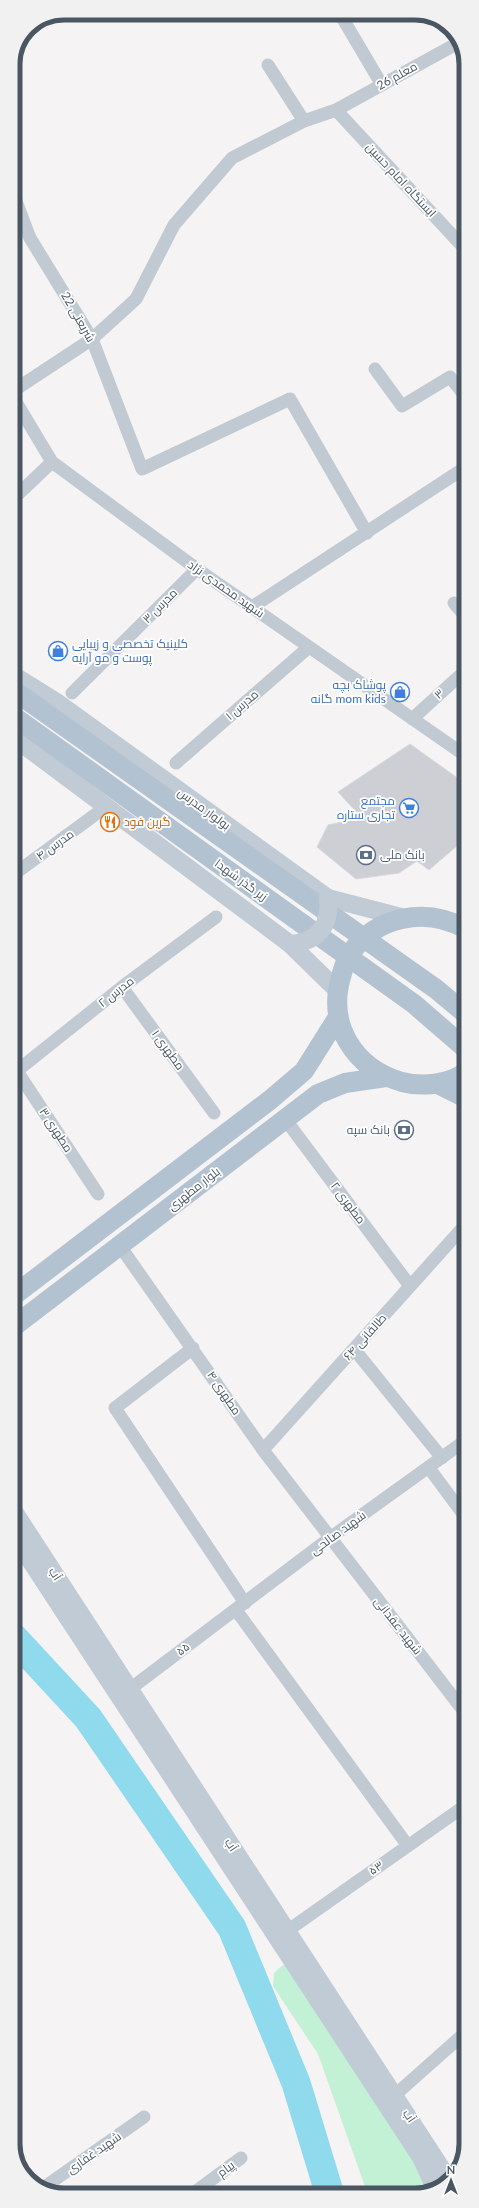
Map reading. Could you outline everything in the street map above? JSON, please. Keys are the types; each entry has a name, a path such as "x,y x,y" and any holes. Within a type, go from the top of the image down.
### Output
{"main road":[{"name":"زیر گذر شهدا","path":"20,695 436,989 459,1008"},
{"name":"زیر گذر شهدا","path":"20,721 414,1004 459,1043"},
{"path":"459,925 452,921 429,916 405,918 380,927 359,943 350,955 345,965 337,990 338,1017 347,1042 364,1062 386,1077 411,1084 438,1084 459,1075"},
{"name":"بلوار مطهری","path":"20,1291 270,1100 304,1071 338,1017"},
{"name":"بلوار مطهری","path":"20,1322 318,1094 345,1083 386,1077"},
{"path":"438,1084 459,1094"}],"street":[{"path":"344,20 382,85"},
{"name":"معلم 26","path":"20,386 92,339 136,299 174,225 232,158 304,121 336,110 455,45"},
{"path":"268,65 304,121"},
{"name":"ایستگاه امام حسین","path":"336,110 459,242"},
{"name":"شریعتی 22","path":"20,212 30,238 92,339 142,469 290,400 366,533"},
{"path":"375,369 402,406 450,377 459,388"},
{"name":"شهید محمدی نژاد","path":"20,409 52,462 197,569 459,751"},
{"path":"20,492 52,462"},
{"path":"252,607 459,472"},
{"name":"مدرس ۳","path":"72,693 197,569"},
{"path":"454,603 459,609"},
{"name":"مدرس ۱","path":"176,763 309,647"},
{"name":"۳","path":"412,719 459,676"},
{"name":"بولوار مدرس","path":"20,679 58,703 328,898 405,918"},
{"path":"20,742 290,944 337,990"},
{"name":"مدرس ۴","path":"20,870 96,814"},
{"path":"290,944 302,943 312,939 321,931 328,915 328,898"},
{"name":"مدرس ۲","path":"20,1066 216,916"},
{"name":"مطهری ۱","path":"122,987 214,1113"},
{"name":"مطهری ۳","path":"20,1077 98,1194"},
{"name":"مطهری ۲","path":"285,1119 410,1286"},
{"name":"طالقانی ۶۴","path":"263,1450 459,1232"},
{"name":"مطهری ۴","path":"120,1246 193,1348 263,1450 330,1538"},
{"path":"193,1348 115,1408 240,1606 408,1846"},
{"path":"354,1348 442,1458"},
{"name":"شهید صالحی","path":"240,1606 330,1538 459,1445"},
{"path":"429,1468 459,1509"},
{"name":"آب","path":"20,1521 436,2160"},
{"name":"شهید عقدانی","path":"330,1538 459,1705"},
{"name":"آب","path":"20,1545 422,2159 431,2179"},
{"name":"۵۵","path":"130,1689 240,1606"},
{"name":"۵۳","path":"287,1931 459,1810"},
{"path":"395,2095 459,2038"},
{"name":"شهید غفاری","path":"47,2185 144,2117"},
{"name":"پیام","path":"200,2188 241,2158"}],"green space":[{"path":"283,1965 293,1965 429,2186 415,2188 366,2188 318,2054 273,1986 274,1973"}],"building":[{"name":"مجتمع تجاری ستاره","path":"410,744 459,779 459,844 429,870 417,861 399,873 356,879 317,847 328,825 362,818 338,792"}],"waterway":[{"path":"20,1645 88,1718 232,1928 296,2083 328,2188"}],"place":[{"name":"کلینیک تخصصی و زیبایی پوست و مو آرایه","path":"58,651"},
{"name":"پوشاک بچه گانه mom kids","path":"400,692"},
{"name":"مجتمع تجاری ستاره","path":"409,808"},
{"name":"گرین فود","path":"110,822"},
{"name":"بانک ملی","path":"366,855"},
{"name":"بانک سپه","path":"404,1130"}]}
